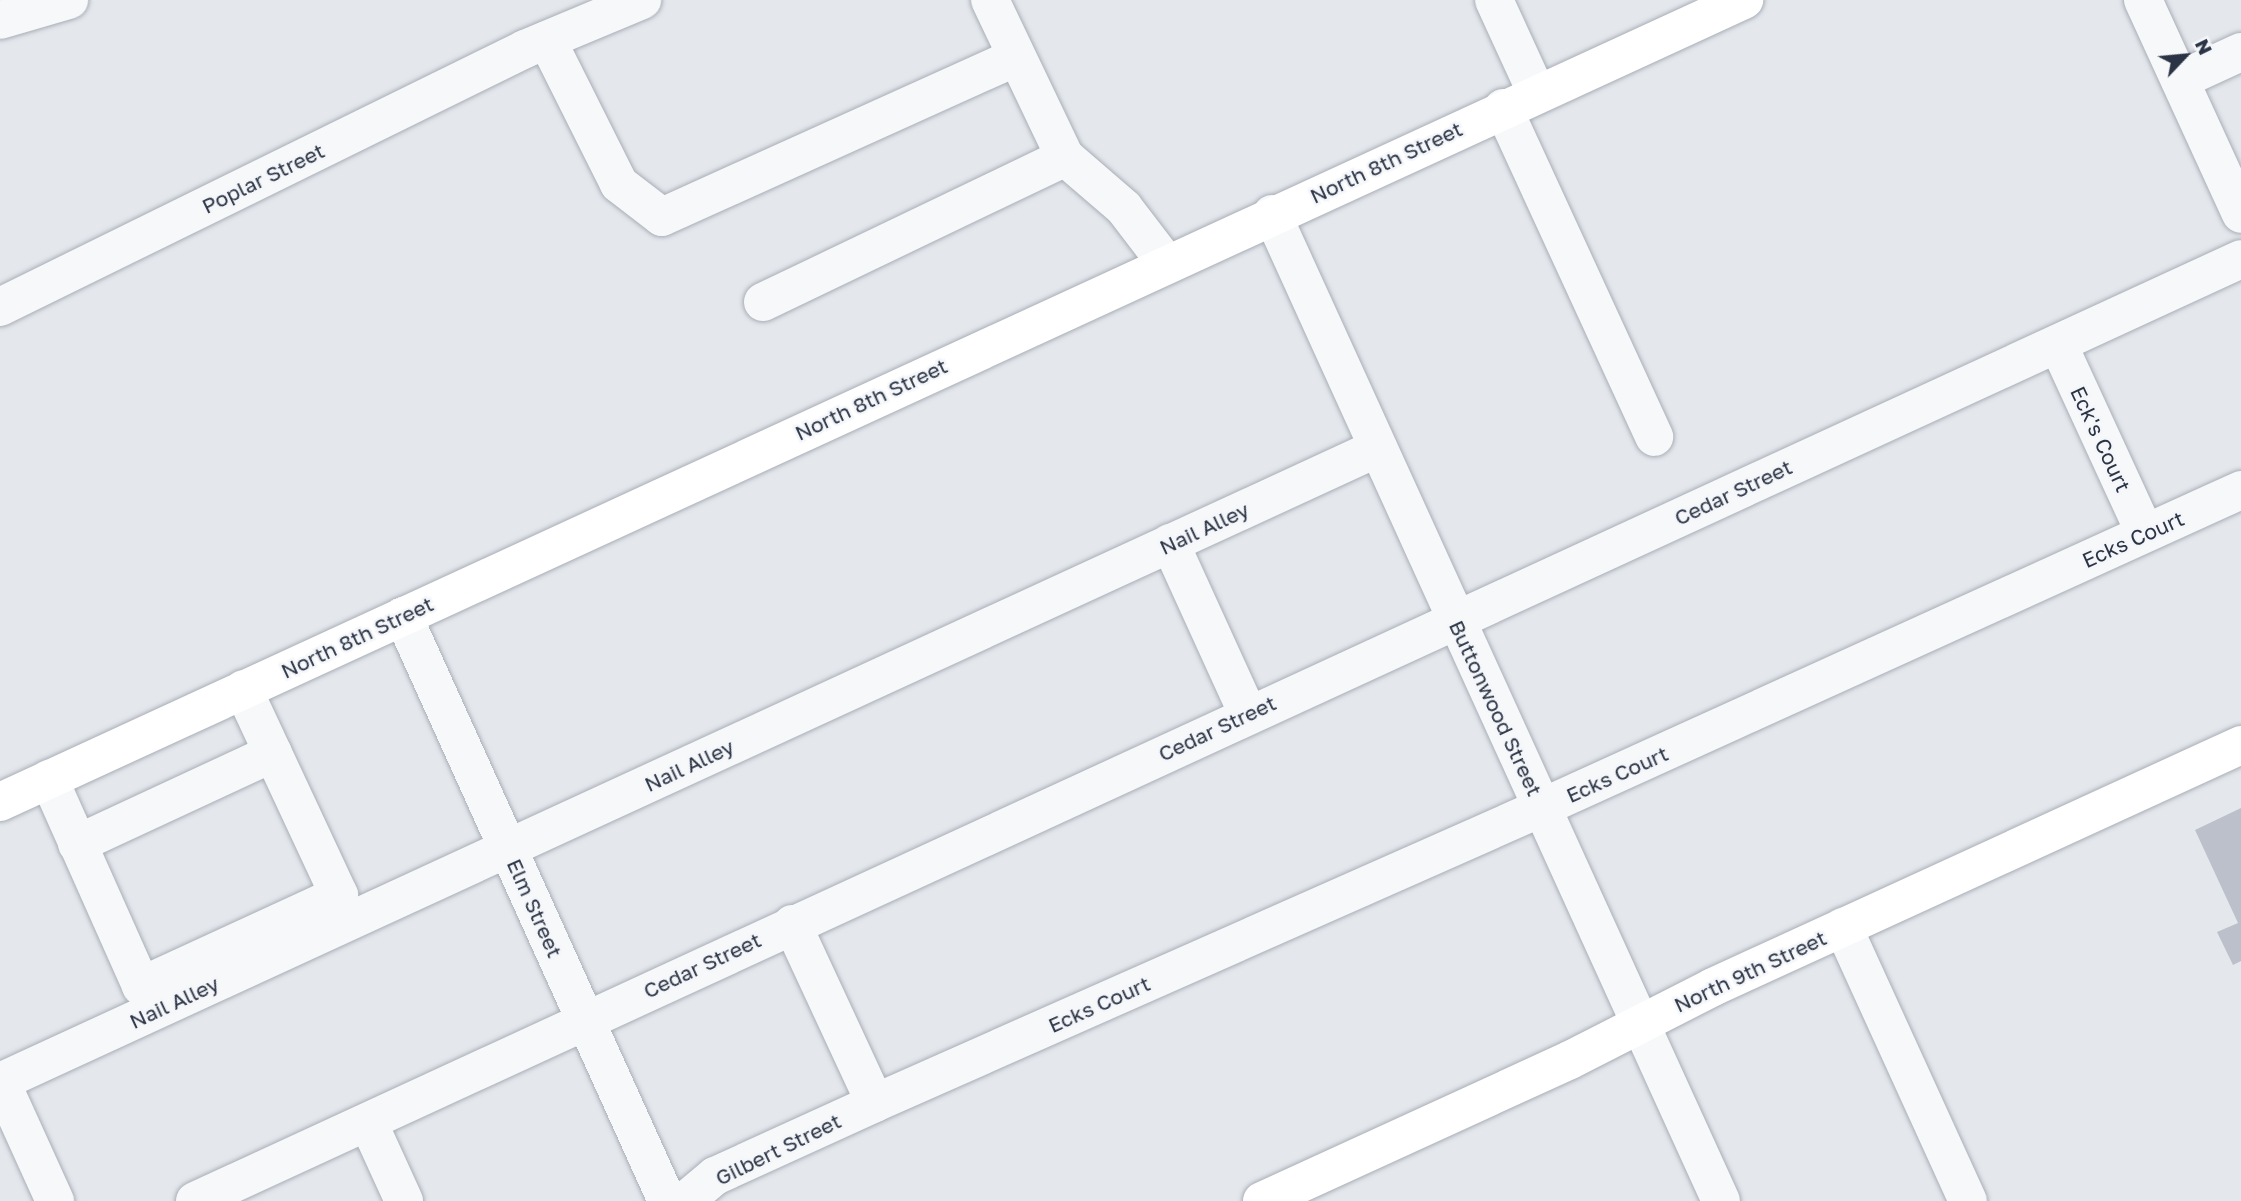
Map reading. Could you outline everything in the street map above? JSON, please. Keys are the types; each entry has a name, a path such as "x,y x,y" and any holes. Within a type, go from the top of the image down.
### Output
{"main road":[{"name":"North 8th Street","path":"0,802 1272,214 1744,0"},
{"name":"North 9th Street","path":"1262,1201 1843,927 2241,745"}],"street":[{"path":"0,20 69,0"},
{"name":"Poplar Street","path":"0,307 536,45 642,0"},
{"path":"990,0 1065,157 1124,208 1166,263"},
{"path":"1494,0 1520,101 1654,437"},
{"path":"2143,0 2241,214"},
{"path":"536,45 619,184 662,217 1016,57"},
{"path":"2180,80 2241,52"},
{"path":"762,302 1065,157"},
{"name":"Buttonwood Street","path":"1272,214 1721,1201"},
{"name":"Cedar Street","path":"195,1201 2241,259"},
{"name":"Eck's Court","path":"2057,344 2145,533"},
{"name":"Nail Alley","path":"1,1082 1378,448"},
{"name":"Ecks Court","path":"875,1103 1541,808 2241,490"},
{"path":"1170,543 1248,714"},
{"name":"Elm Street","path":"403,616 667,1201"},
{"path":"49,779 141,986 326,901 338,895 243,689"},
{"path":"77,844 273,753"},
{"path":"792,924 875,1103"},
{"path":"1843,927 1968,1201"},
{"path":"1,1082 55,1201"},
{"name":"Gilbert Street","path":"685,1201 715,1176 875,1103"},
{"path":"368,1122 404,1201"}],"building":[{"path":"2241,808 2241,961 2233,965 2217,932 2238,923 2195,830"}]}
